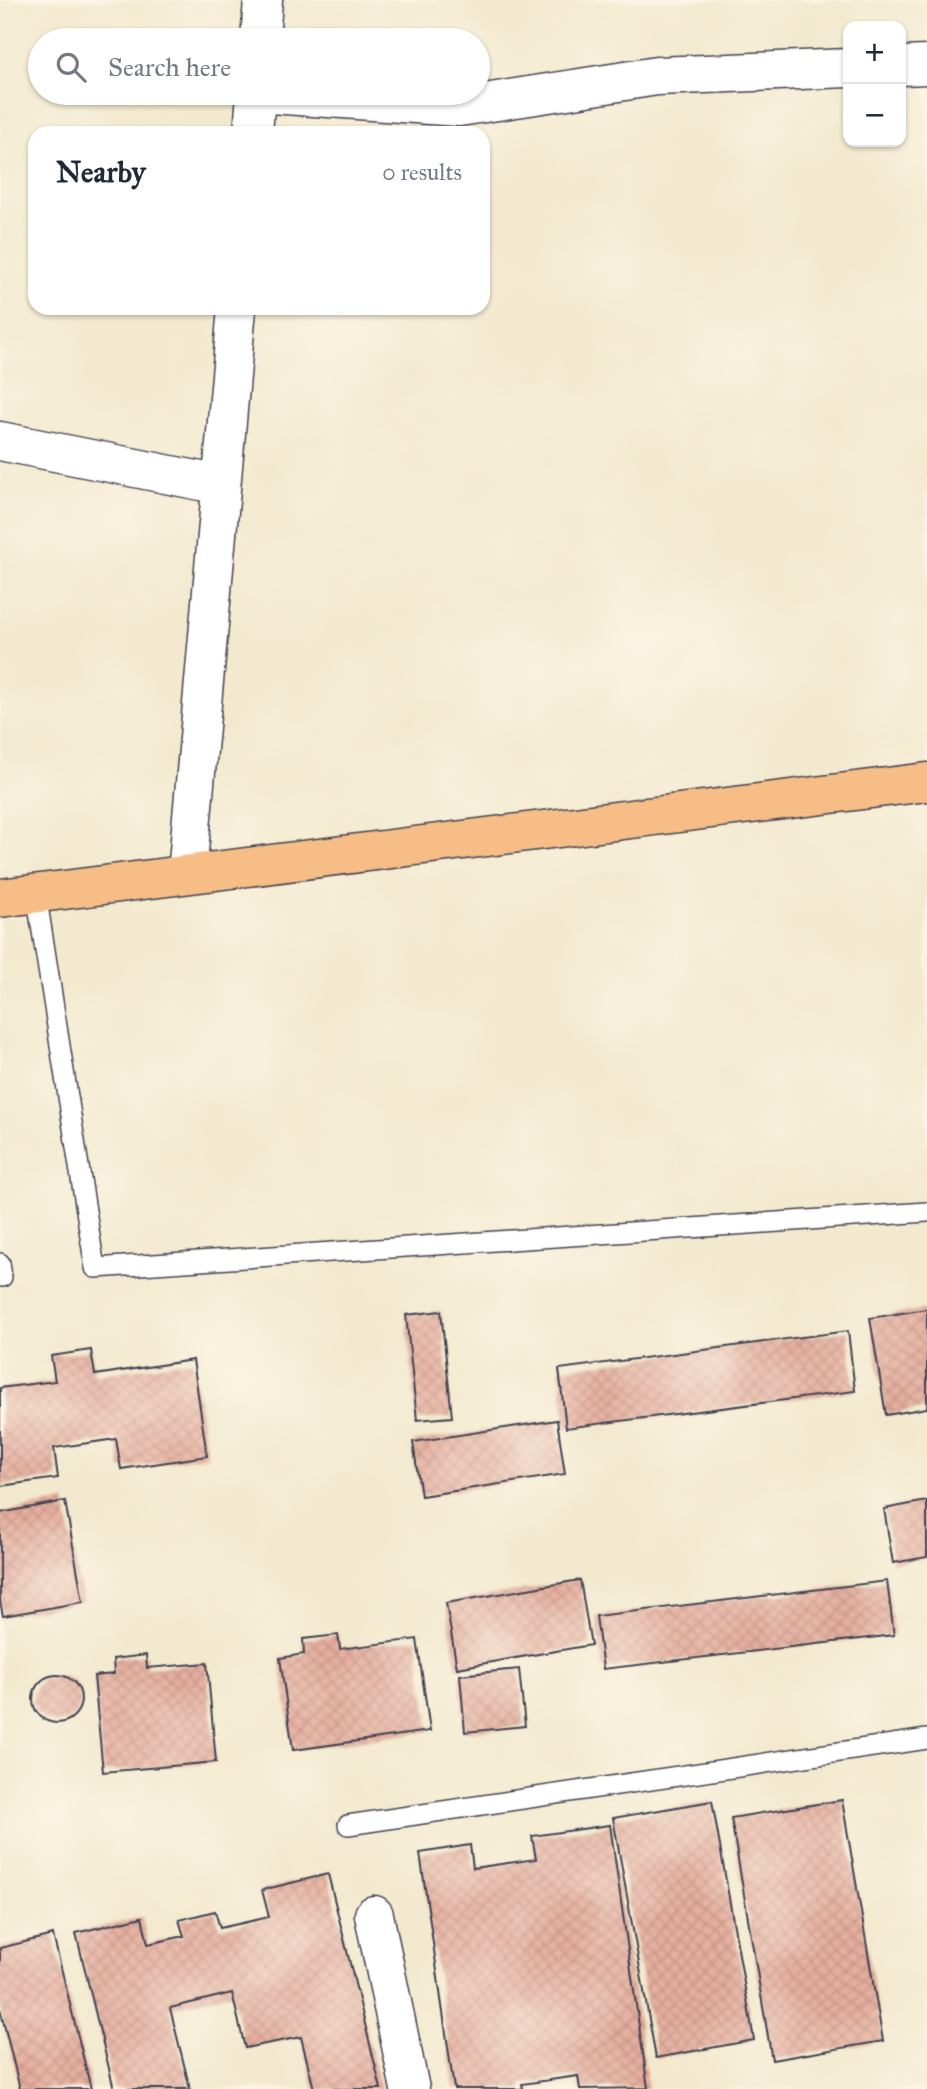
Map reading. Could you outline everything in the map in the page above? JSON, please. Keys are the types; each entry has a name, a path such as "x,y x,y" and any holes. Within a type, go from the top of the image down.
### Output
{"main road":[{"path":"18,896 927,782"}],"street":[{"path":"261,28 263,0"},
{"path":"906,66 927,65"},
{"path":"490,102 656,76 843,68"},
{"path":"254,126 255,105"},
{"path":"430,105 472,105"},
{"path":"187,874 236,315"},
{"path":"0,441 221,485"},
{"path":"374,1915 410,2089"}],"lane":[{"path":"18,896 95,1268 927,1212"},
{"path":"348,1825 927,1740"}],"building":[{"path":"927,1309 927,1408 886,1415 870,1318"},
{"path":"441,1311 452,1417 417,1420 406,1315"},
{"path":"848,1331 855,1391 566,1428 559,1369"},
{"path":"91,1350 95,1375 193,1360 207,1456 121,1469 116,1439 54,1448 58,1478 0,1486 0,1388 55,1381 51,1356"},
{"path":"557,1420 565,1474 421,1496 413,1442"},
{"path":"65,1501 83,1602 3,1616 0,1601 0,1513"},
{"path":"927,1501 927,1557 893,1563 884,1509"},
{"path":"580,1580 591,1645 457,1668 446,1603"},
{"path":"887,1581 894,1635 603,1669 596,1616"},
{"path":"338,1635 340,1649 417,1639 430,1731 293,1750 280,1658 304,1654 303,1639"},
{"path":"146,1655 147,1668 207,1663 216,1762 103,1772 94,1676 114,1674 113,1659"},
{"path":"519,1669 525,1726 465,1732 460,1675"},
{"path":"57,1675 74,1682 81,1699 74,1716 57,1723 40,1716 33,1699 40,1682"},
{"path":"842,1800 883,2041 772,2060 731,1818"},
{"path":"712,1801 754,2040 656,2058 613,1818"},
{"path":"610,1825 648,2088 580,2089 578,2076 522,2084 523,2089 454,2089 420,1853 470,1845 473,1868 536,1859 532,1836"},
{"path":"328,1874 381,2089 314,2089 301,2037 245,2048 232,1993 170,2008 190,2089 114,2089 76,1933 142,1917 148,1944 184,1936 179,1920 215,1911 220,1928 269,1917 262,1890"},
{"path":"53,1935 91,2089 20,2089 0,2008 0,1948"}]}
